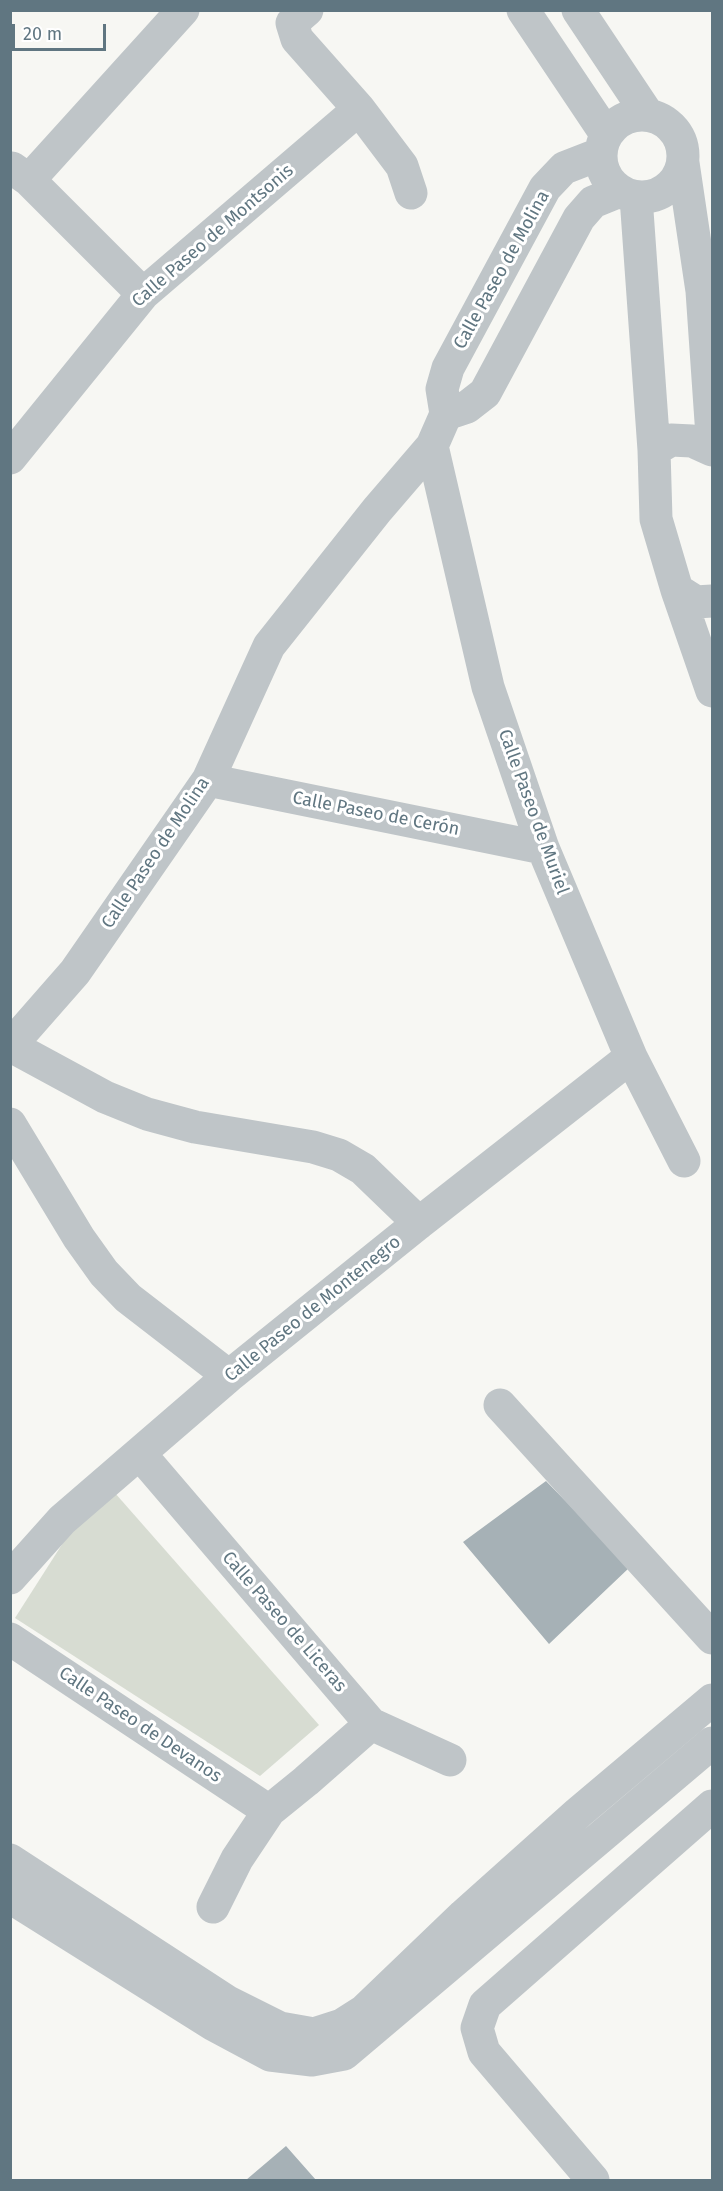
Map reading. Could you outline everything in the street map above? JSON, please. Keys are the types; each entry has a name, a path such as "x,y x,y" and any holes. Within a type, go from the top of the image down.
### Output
{"street":[{"path":"143,294 20,174 183,10"},
{"path":"523,10 603,144"},
{"path":"578,10 648,115"},
{"path":"299,17 297,39 359,109 402,166 411,194"},
{"name":"Calle Paseo de Montsonis","path":"10,458 143,294 359,109"},
{"path":"628,194 609,182 602,169 603,144 617,122 632,115 648,115 664,120 676,132 683,146 683,163 702,291 712,436"},
{"name":"Calle Paseo de Molina","path":"11,1046 75,972 208,780 269,646 377,510 432,446 446,414 441,389 448,368 545,188 564,168 603,144"},
{"path":"446,414 467,407 485,393 579,218 593,202 628,194 652,196 666,189 677,178 683,163"},
{"path":"628,194 654,450 656,519 677,590 712,691"},
{"path":"654,450 671,440 692,441 712,450"},
{"name":"Calle Paseo de Muriel","path":"432,446 488,687 543,848 631,1056 684,1161"},
{"path":"677,590 696,602 712,601"},
{"name":"Calle Paseo de Cerón","path":"208,780 543,848"},
{"path":"11,1046 105,1097 147,1114 195,1127 313,1148 339,1155 363,1169 419,1223"},
{"name":"Calle Paseo de Montenegro","path":"10,1578 62,1520 229,1376 631,1056"},
{"path":"10,1124 104,1273 128,1298 229,1376"},
{"path":"500,1405 712,1638"},
{"name":"Calle Paseo de Liceras","path":"140,1454 371,1724 450,1760"},
{"name":"Calle Paseo de Devanos","path":"10,1639 269,1811"},
{"path":"10,1860 228,2002 280,2028 314,2034 342,2025 364,2011 464,1915 560,1829 712,1700"},
{"path":"213,1907 237,1859 269,1811 371,1724"},
{"path":"10,1897 214,2025 270,2055 312,2060 344,2054 712,1743"},
{"path":"593,2181 484,2052 477,2028 485,2005 712,1806"}],"shaded area":[{"path":"115,1493 319,1725 260,1776 15,1618 68,1535"}],"building":[{"path":"546,1481 630,1567 549,1644 463,1542"},
{"path":"286,2146 316,2180 246,2180"}]}
